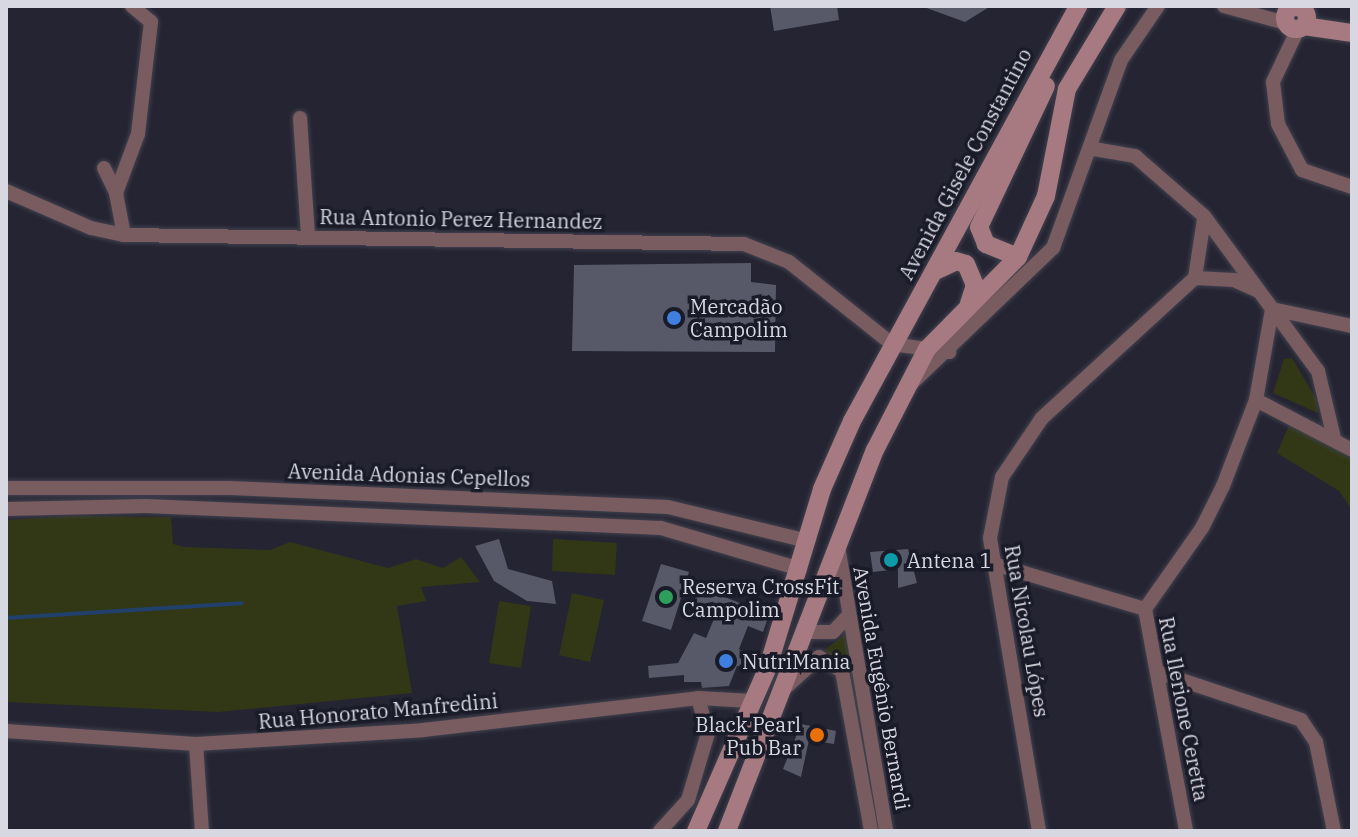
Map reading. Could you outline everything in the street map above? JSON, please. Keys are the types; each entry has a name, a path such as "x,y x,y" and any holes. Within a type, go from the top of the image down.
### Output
{"main road":[{"name":"Avenida Gisele Constantino","path":"696,831 752,701 800,569 822,489 892,344 1078,6"},
{"path":"727,831 904,389 927,349 1018,257 1046,196 1067,89 1117,6"},
{"path":"1294,17 1352,25"},
{"path":"1294,17 1352,33"},
{"path":"1018,257 986,244 980,218 1047,84 1059,37"},
{"path":"934,271 956,261 966,264 975,285 968,307"},
{"path":"800,569 805,582 799,626 805,632"}],"street":[{"path":"116,193 138,134 151,22 132,6"},
{"path":"904,389 949,352 1044,261 1065,226 1094,149 1121,60 1158,6"},
{"path":"1224,6 1294,17 1273,82 1273,111 1302,170 1352,187"},
{"path":"300,118 308,236"},
{"path":"1094,149 1135,156 1204,216 1318,371 1334,438"},
{"path":"104,168 116,193 124,235"},
{"name":"Rua Antonio Perez Hernandez","path":"6,191 124,235 744,244 789,262 892,344"},
{"path":"1204,216 1204,253 1195,278 1234,280 1256,290"},
{"path":"1018,257 1044,261"},
{"name":"Rua Nicolau Lópes","path":"1039,831 994,564 994,510 1015,451 1042,418 1195,278"},
{"path":"1272,309 1352,326"},
{"path":"1145,609 1202,528 1256,400 1272,309"},
{"path":"892,344 949,352"},
{"path":"1256,400 1352,450"},
{"name":"Avenida Adonias Cepellos","path":"6,488 230,488 698,512 807,541"},
{"name":"Avenida Adonias Cepellos","path":"6,509 177,507 661,528 800,569"},
{"path":"690,536 698,512"},
{"path":"763,556 771,531"},
{"name":"Avenida Eugênio Bernardi","path":"839,552 886,831"},
{"name":"Rua Ilerione Ceretta","path":"994,564 1145,609 1186,831"},
{"path":"805,632 833,632 849,615"},
{"name":"Avenida Eugênio Bernardi","path":"785,689 819,657 842,671 871,831"},
{"path":"1157,672 1301,720 1316,742 1334,831"},
{"path":"660,831 688,800 708,733 698,698"},
{"name":"Rua Honorato Manfredini","path":"6,731 196,744 423,730 698,698 752,701"},
{"path":"196,744 202,831"}],"green space":[{"path":"1292,358 1317,400 1318,413 1273,393 1284,359"},
{"path":"1290,423 1352,459 1352,510 1339,491 1277,453"},
{"path":"72,516 171,517 173,544 185,547 270,550 290,542 388,568 416,559 443,568 461,557 480,582 421,587 426,601 397,606 412,693 218,712 6,702 6,520"},
{"path":"553,539 617,543 615,575 552,571"},
{"path":"572,593 604,600 590,662 559,655"},
{"path":"499,601 531,606 521,668 489,663"},
{"path":"847,633 866,749 861,748 847,671 824,650"}],"building":[{"path":"770,6 837,6 839,20 774,31"},
{"path":"921,6 991,6 965,22"},
{"name":"Mercadão Campolim","path":"751,263 751,282 776,285 775,352 572,351 574,265"},
{"path":"499,539 508,569 552,581 556,604 527,601 494,581 475,546"},
{"name":"Antena 1","path":"908,549 917,583 898,588 898,569 873,572 870,552"},
{"name":"Reserva CrossFit Campolim","path":"661,564 689,572 671,630 642,621"},
{"path":"703,588 769,615 763,632 748,626 739,649 755,658 752,668 737,666 729,686 702,688 701,682 684,682 684,675 649,678 648,666 678,663 694,633 706,638 716,614 691,604"},
{"path":"801,724 836,731 834,744 809,740 801,777 783,769"}],"waterway":[{"path":"6,618 242,603"}],"place":[{"name":"Mercadão Campolim","path":"674,318"},
{"name":"Antena 1","path":"891,560"},
{"name":"Reserva CrossFit Campolim","path":"666,597"},
{"name":"NutriMania","path":"726,661"},
{"name":"Black Pearl Pub Bar","path":"817,735"}]}
